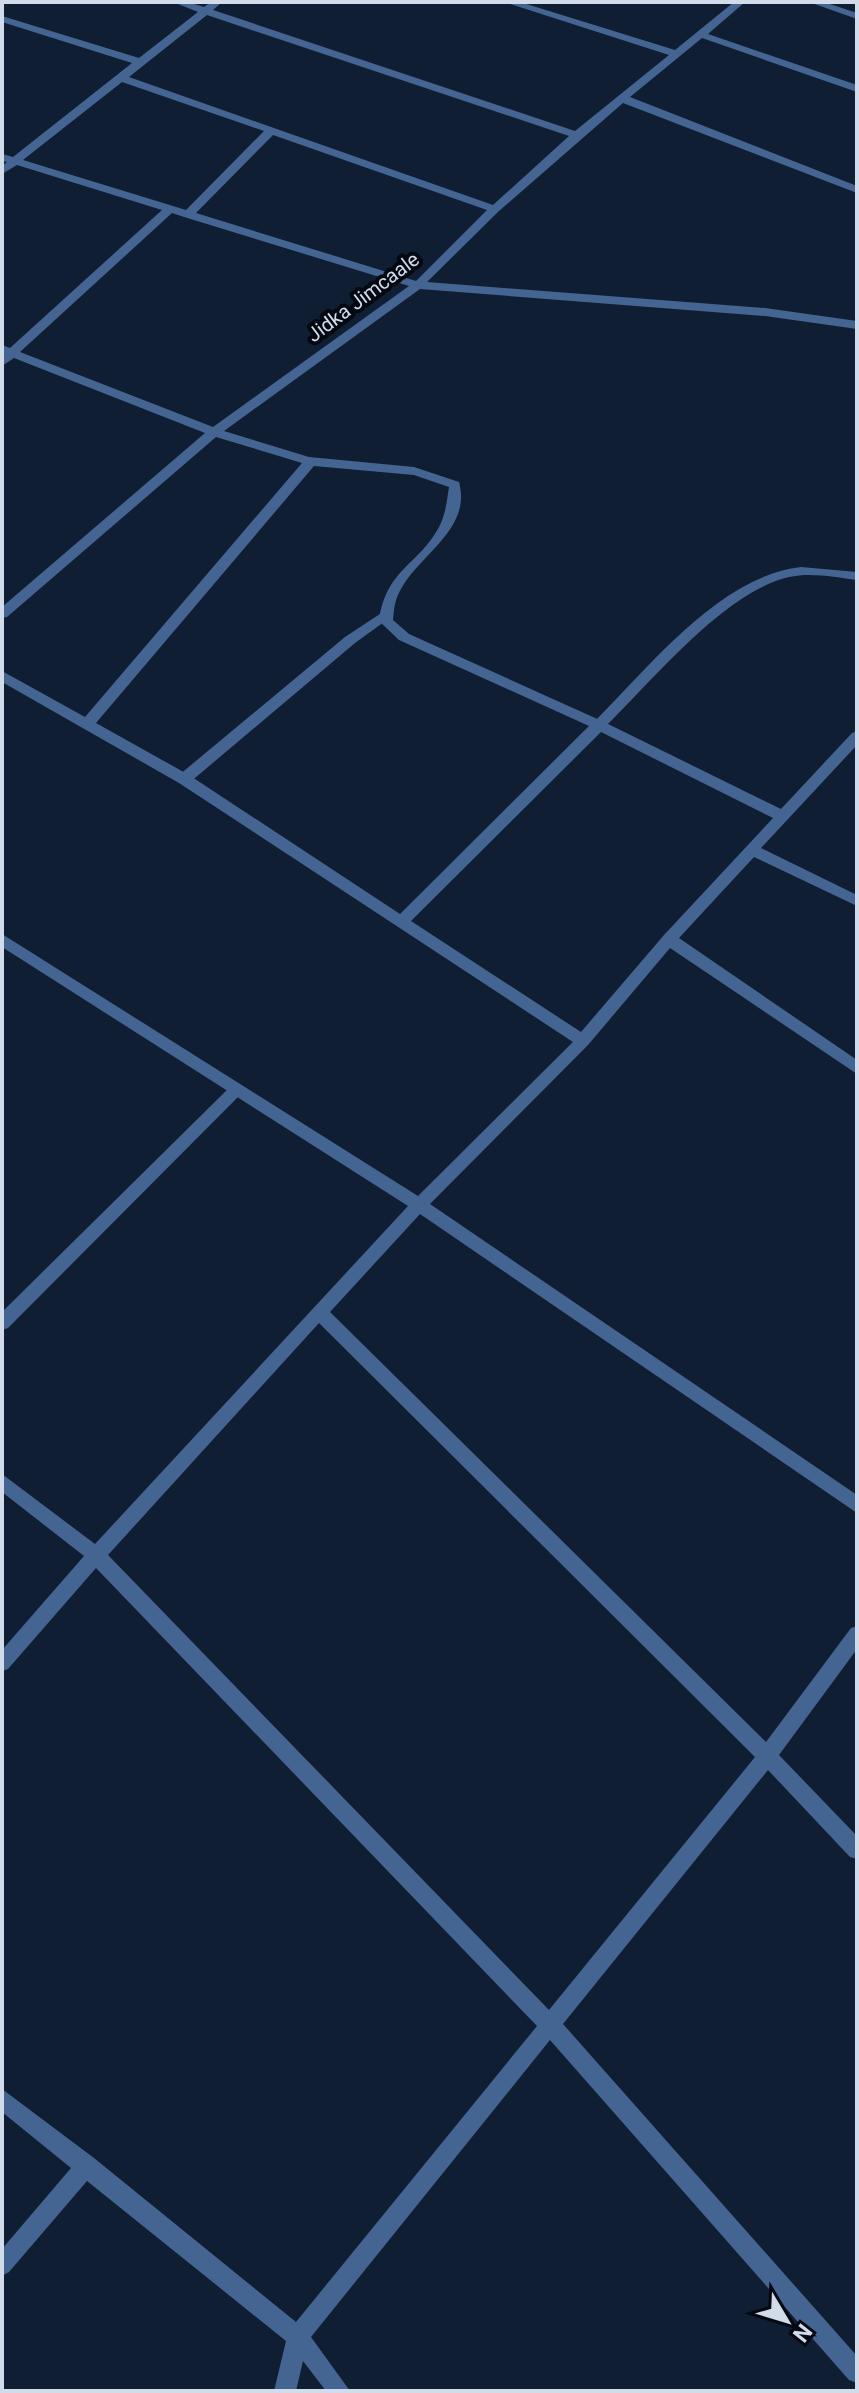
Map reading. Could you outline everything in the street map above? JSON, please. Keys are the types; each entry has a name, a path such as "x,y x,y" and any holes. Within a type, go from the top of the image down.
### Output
{"street":[{"path":"178,2 577,135"},
{"path":"2,171 8,159 217,2"},
{"path":"509,2 678,54"},
{"name":"Jidka Jimcaale","path":"2,614 214,432 418,285 495,209 577,135 740,2"},
{"path":"814,2 857,16"},
{"path":"2,19 139,62"},
{"path":"702,35 857,89"},
{"path":"119,77 495,209"},
{"path":"624,99 857,190"},
{"path":"188,215 272,129"},
{"path":"8,159 418,285 499,293 602,297 765,312 857,325"},
{"path":"168,210 6,355 214,432 312,460 430,472 455,485 456,508 443,535 391,591 385,606 386,621 404,637 599,725 782,816"},
{"path":"87,724 312,460"},
{"path":"402,921 726,602 752,586 785,573 825,571 857,576"},
{"path":"184,779 350,640 386,614"},
{"path":"2,676 184,779 583,1041"},
{"path":"2,1663 96,1555 319,1312 419,1205 583,1041 669,939 857,736"},
{"path":"752,850 857,901"},
{"path":"669,939 857,1068"},
{"path":"2,940 419,1205 857,1505"},
{"path":"2,1323 237,1089"},
{"path":"319,1312 767,1756 857,1850"},
{"path":"2,1482 96,1555 551,2026 857,2372"},
{"path":"285,2391 298,2337 767,1756 857,1634"},
{"path":"2,2099 298,2337 339,2391"},
{"path":"2,2265 87,2165"}]}
